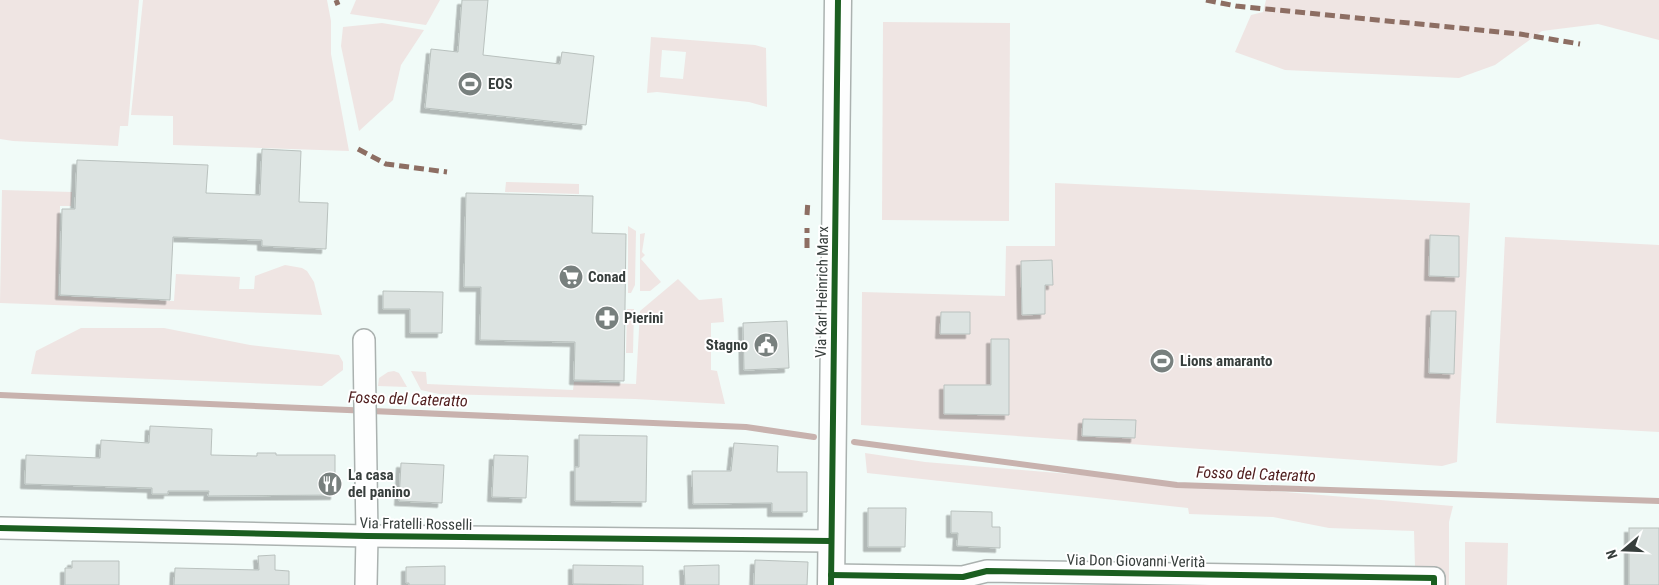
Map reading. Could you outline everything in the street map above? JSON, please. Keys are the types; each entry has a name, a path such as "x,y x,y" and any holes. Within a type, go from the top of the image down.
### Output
{"street":[{"name":"Via Karl Heinrich Marx","path":"831,580 838,0"},
{"path":"364,340 366,585"},
{"name":"Via Fratelli Rosselli","path":"0,528 366,536 831,541"},
{"name":"Via Don Giovanni Verità","path":"831,580 964,577 987,572 1434,578 1434,585"}],"shaded area":[{"path":"0,0 139,0 128,126 120,126 118,146 0,139"},
{"path":"143,0 327,0 331,21 331,54 349,151 173,145 173,116 131,115"},
{"path":"356,0 440,0 426,25 350,14"},
{"path":"1266,0 1659,0 1659,40 1598,24 1542,31 1495,65 1459,78 1285,70 1235,52 1251,15 1263,12"},
{"path":"883,22 1010,23 1009,221 882,220"},
{"path":"382,23 424,30 401,65 393,100 359,131 341,46 343,27"},
{"path":"651,37 755,45 766,48 767,107 749,102 657,92 647,93","holes":["662,50 686,52 683,79 660,77"]},
{"path":"506,182 579,184 579,194 505,192"},
{"name":"Lions amaranto","path":"1055,183 1470,203 1457,462 1442,466 861,425 862,292 1005,296 1006,246 1055,246"},
{"path":"2,190 72,192 71,206 60,206 58,296 174,301 176,274 240,277 239,289 254,289 255,276 285,265 302,268 307,271 314,282 322,315 0,303"},
{"path":"628,226 636,231 635,285 631,293 628,293"},
{"path":"645,233 642,252 645,255 641,259 661,282 650,291 640,291 640,234"},
{"path":"1505,237 1659,245 1659,432 1496,423"},
{"path":"678,279 699,300 722,298 724,322 711,323 711,370 717,371 725,404 635,399 439,394 421,390 411,371 426,372 427,384 573,390 574,382 636,384 640,311"},
{"path":"627,309 634,309 633,353 626,353"},
{"path":"81,328 164,328 250,345 339,355 343,362 343,370 322,386 31,374 36,351"},
{"path":"394,371 399,373 407,387 378,386 379,378 388,372"},
{"path":"865,453 925,462 1453,506 1449,522 1449,585 1443,585 1443,569 1415,567 1414,531 1329,528 1273,517 1189,514 1188,508 867,473"},
{"path":"1465,542 1508,543 1507,585 1465,585"}],"building":[{"path":"462,0 488,0 483,55 560,64 562,52 594,56 586,125 425,108 431,49 458,52"},
{"path":"262,149 301,151 299,202 328,203 326,249 262,246 262,240 173,237 170,300 60,295 62,209 75,209 77,160 208,165 206,193 260,195"},
{"path":"466,193 593,196 592,233 626,234 624,381 574,380 575,342 480,340 481,287 464,287"},
{"path":"1430,235 1459,236 1459,277 1429,276"},
{"path":"1052,260 1053,285 1045,285 1045,314 1022,315 1021,261"},
{"path":"383,291 443,292 442,333 410,333 410,309 383,309"},
{"path":"1431,311 1456,311 1454,374 1429,373"},
{"path":"941,312 970,312 970,334 940,334"},
{"name":"Stagno","path":"787,321 789,368 744,370 743,323"},
{"path":"991,339 1009,339 1009,415 944,414 944,385 991,385"},
{"path":"1083,419 1136,420 1135,438 1082,436"},
{"path":"150,426 212,429 211,455 257,456 257,453 276,453 276,455 335,455 335,495 208,496 209,491 168,491 168,494 152,494 152,488 25,484 26,455 100,458 101,440 149,443"},
{"path":"579,435 647,436 646,502 575,501 575,467 579,467"},
{"path":"734,443 778,446 777,472 807,472 807,512 772,512 772,503 693,504 692,471 731,471"},
{"path":"494,455 528,456 526,498 492,497"},
{"path":"401,463 444,465 442,503 399,501"},
{"path":"868,508 906,508 905,547 868,547"},
{"path":"951,511 992,512 992,527 1000,527 1000,548 957,546 958,533 951,533"},
{"path":"1629,528 1659,528 1659,585 1629,585"},
{"path":"275,555 275,570 289,571 289,585 174,585 175,568 259,570 258,556"},
{"path":"755,560 808,562 807,585 754,585"},
{"path":"72,561 119,561 119,585 65,585 65,568 72,568"},
{"path":"573,565 643,566 643,585 573,584"},
{"path":"719,565 719,585 685,585 684,566"},
{"path":"445,566 445,585 409,585 409,583 406,583 406,567"}],"waterway":[{"name":"Fosso del Cateratto","path":"0,395 746,427 814,437"},
{"name":"Fosso del Cateratto","path":"854,442 1177,485 1659,501"}],"marked path":[{"path":"336,0 338,5"},
{"path":"1206,0 1236,6 1520,34 1580,44"},
{"path":"358,149 386,164 447,172"},
{"path":"807,215 808,200"},
{"path":"807,228 807,248"}],"cycle path":[{"path":"831,585 838,0"},
{"path":"0,528 367,536 831,541"},
{"path":"831,575 963,577 987,571 1434,578 1434,585"}],"place":[{"name":"EOS","path":"470,84"},
{"name":"Conad","path":"571,277"},
{"name":"Pierini","path":"607,318"},
{"name":"Stagno","path":"766,345"},
{"name":"Lions amaranto","path":"1162,361"},
{"name":"La casa del panino","path":"330,484"}]}
